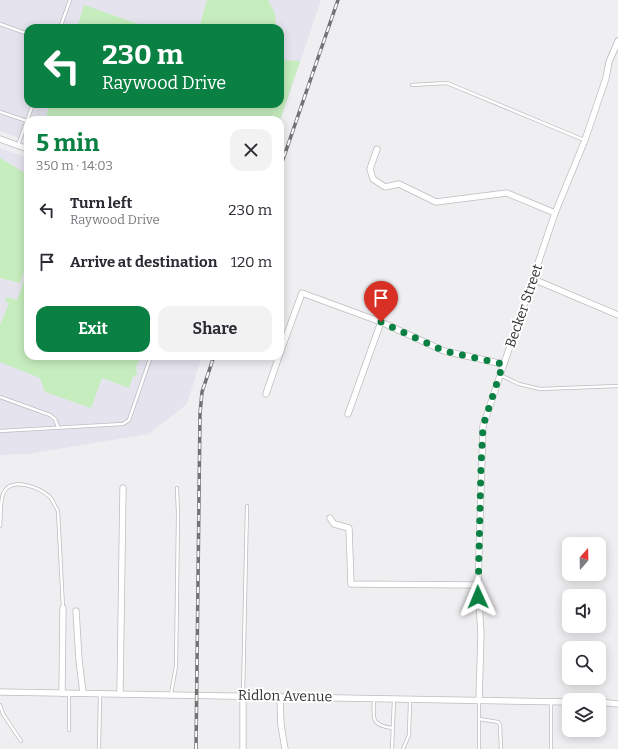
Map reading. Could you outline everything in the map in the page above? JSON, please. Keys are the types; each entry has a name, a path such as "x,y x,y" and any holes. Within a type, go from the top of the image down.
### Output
{"street":[{"name":"Becker Street","path":"479,700 481,634 478,585 483,432 503,364 555,213 585,140 606,78 609,62 618,41"},
{"path":"0,139 24,148"},
{"path":"377,149 370,169 373,179 385,187 399,184 436,202 507,193 555,213"},
{"path":"533,279 618,315"},
{"path":"284,344 302,293 381,322 444,351 503,364"},
{"path":"348,414 381,322"},
{"path":"266,394 278,360"},
{"path":"120,693 123,488"},
{"path":"330,518 334,524 349,528 351,584 478,585"},
{"path":"62,693 63,608"},
{"path":"76,610 83,694"},
{"name":"Ridlon Avenue","path":"0,692 562,702"},
{"path":"242,749 243,696"},
{"path":"280,696 281,725 285,749"},
{"path":"606,703 618,704"}],"lane":[{"path":"61,24 70,0"},
{"path":"0,24 24,33"},
{"path":"412,85 447,83 585,140"},
{"path":"0,112 24,120"},
{"path":"18,146 24,129"},
{"path":"0,431 123,424 127,422 150,360"},
{"path":"500,375 519,384 540,389 618,386"},
{"path":"0,397 50,415 56,419 58,428"},
{"path":"0,526 3,494 9,487 21,484 40,490 50,497 58,511 63,608"},
{"path":"171,694 176,666 177,488"},
{"path":"243,696 247,506"},
{"path":"69,693 69,730"},
{"path":"99,749 100,693"},
{"path":"374,698 373,714 375,722 380,726 392,728"},
{"path":"392,749 394,698"},
{"path":"403,749 408,735 410,699"},
{"path":"479,700 479,749"},
{"path":"551,701 551,749"},
{"path":"0,706 3,714 21,741"},
{"path":"479,718 494,720 500,725 501,749"}],"shaded area":[{"path":"0,0 321,0 282,116 24,116 24,140 0,131"},
{"path":"0,148 24,157 24,360 201,360 187,404 149,434 28,454 0,455"}],"green space":[{"path":"207,0 268,0 275,14 276,24 200,24"},
{"path":"84,5 139,24 78,24"},
{"path":"284,60 300,61 281,116 46,116 49,108 284,108"},
{"path":"0,158 24,173 24,272 20,283 0,278"},
{"path":"24,280 24,360 139,360 135,370 137,371 136,377 133,376 129,388 102,378 91,408 45,392 40,378 0,362 0,325 9,303 5,301 7,297 17,300"}],"railway":[{"path":"284,156 338,0"},
{"path":"196,749 200,414 202,392 213,360"}],"route":[{"path":"381,322 444,351 503,364 483,426 478,597"}]}
